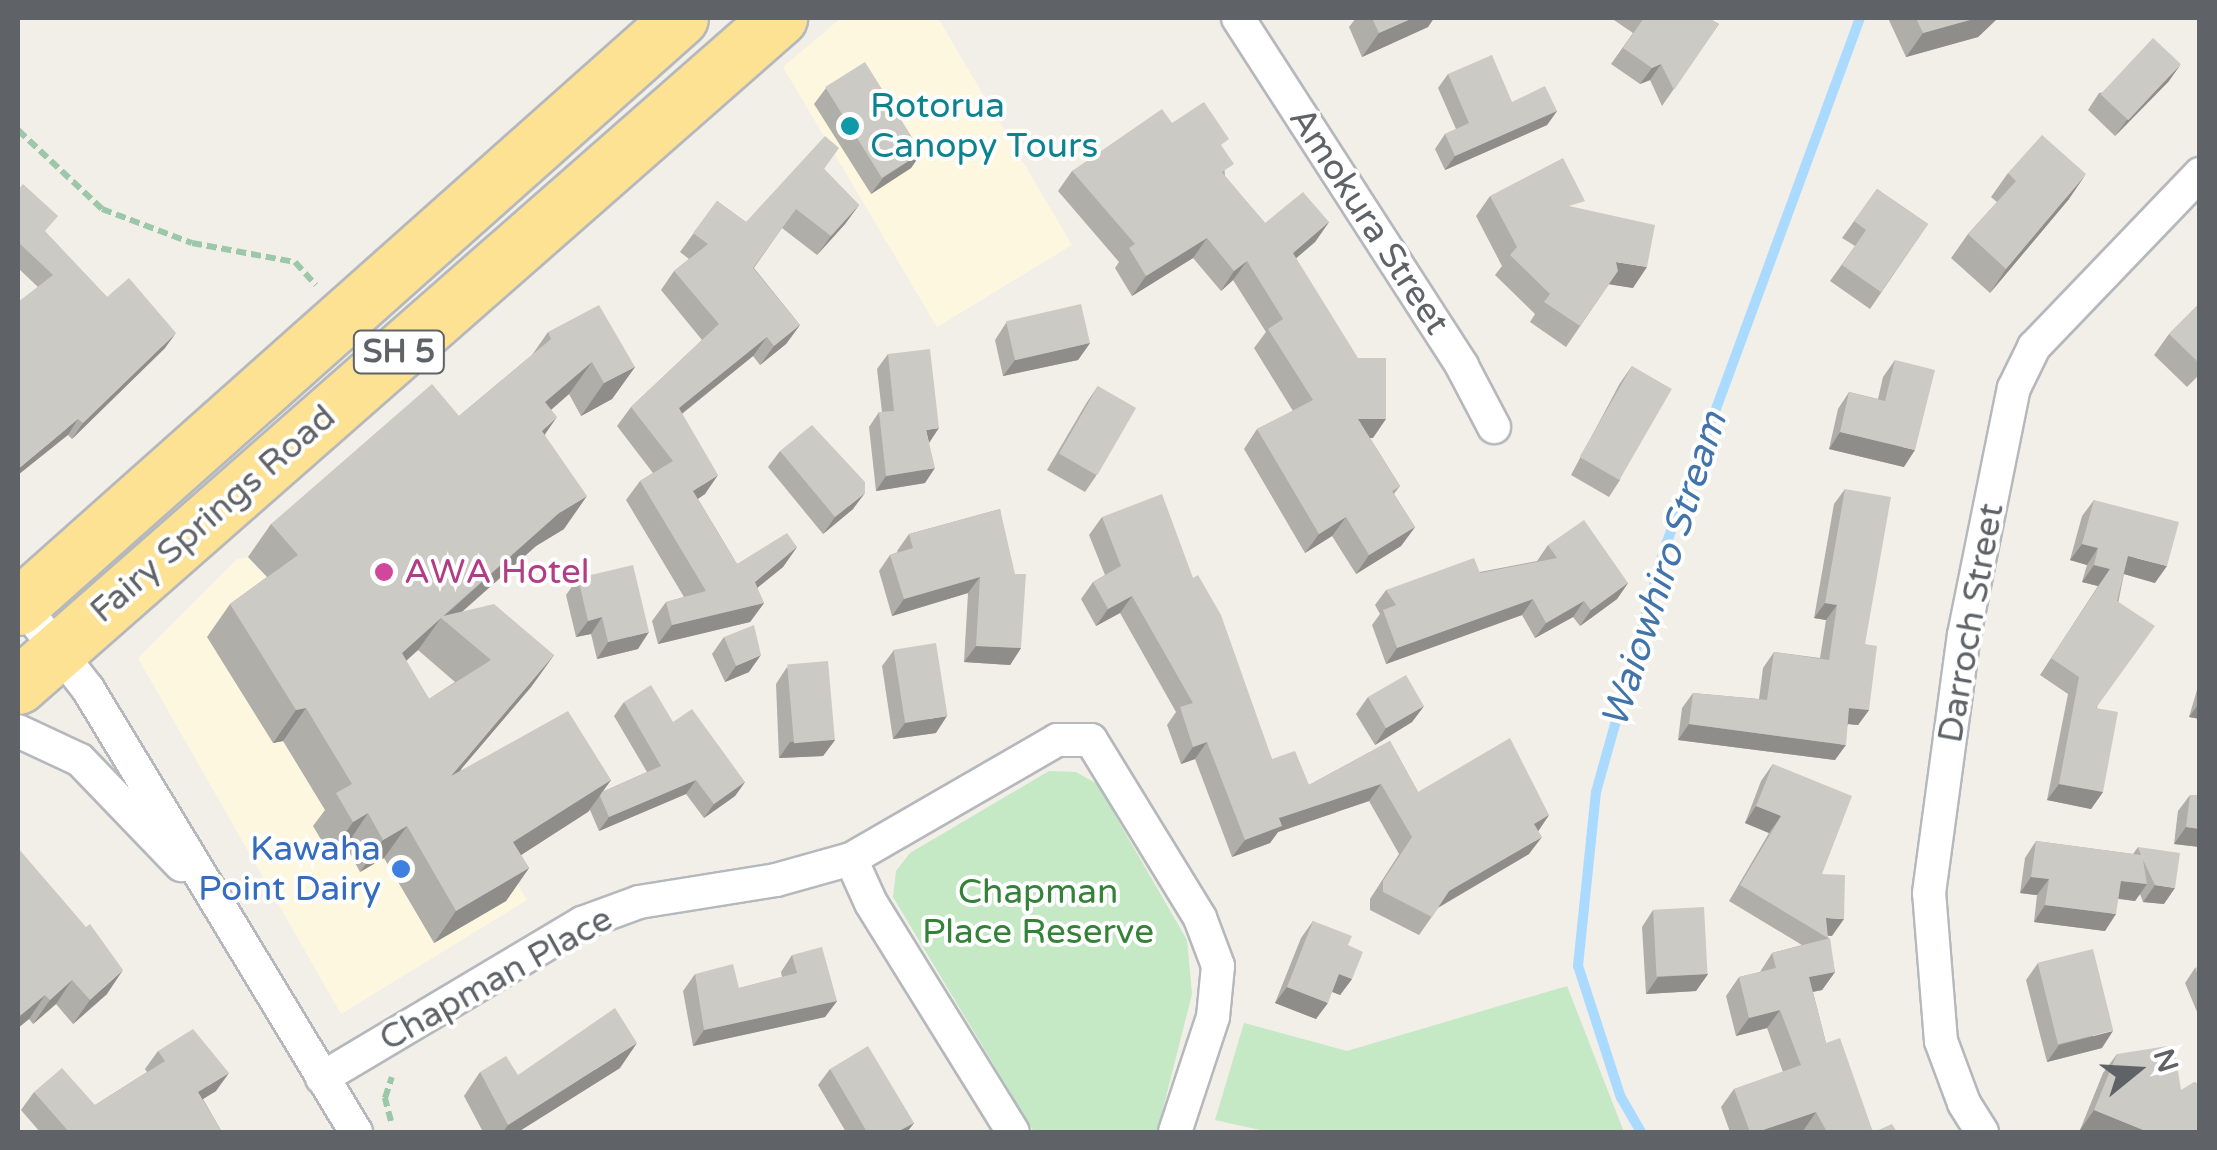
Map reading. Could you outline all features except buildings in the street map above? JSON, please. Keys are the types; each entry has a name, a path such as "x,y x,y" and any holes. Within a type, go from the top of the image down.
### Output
{"highway":[{"name":"Fairy Springs Road","path":"19,605 680,18"},
{"name":"Fairy Springs Road","path":"18,686 779,18"},
{"path":"484,191 508,212 545,225"}],"street":[{"name":"Amokura Street","path":"1238,18 1462,366 1494,427"},
{"name":"Darroch Street","path":"1982,1132 1964,1104 1941,1041 1929,893 1964,635 2014,388 2034,348 2200,174"},
{"path":"19,605 60,649 212,889 356,1132"},
{"path":"18,730 80,760 167,853 212,889"},
{"name":"Chapman Place","path":"322,1078 582,923 639,902 776,880 852,859 1057,740 1091,740 1200,918 1218,966 1213,1017 1176,1132"},
{"path":"852,859 871,902 1013,1132"}],"path":[{"path":"18,130 102,208 192,243 296,262 342,317"},
{"path":"391,1121 385,1098 396,1072"}],"shaded area":[{"path":"841,18 938,18 1072,245 937,327 783,67"},
{"path":"249,557 393,673 527,900 341,1014 138,658 237,559"}],"green space":[{"name":"Chapman Place Reserve","path":"1049,771 1076,772 1097,784 1187,940 1192,994 1157,1132 1034,1132 893,897 896,871 910,853"},
{"path":"1567,986 1624,1132 1269,1132 1215,1120 1244,1023 1347,1051"}],"waterway":[{"name":"Waiowhiro Stream","path":"1641,1132 1621,1098 1578,966 1596,792 1664,550 1860,18"}],"place":[{"name":"Rotorua Canopy Tours","path":"850,126"},
{"name":"AWA Hotel","path":"384,572"},
{"name":"Kawaha Point Dairy","path":"401,869"}]}
